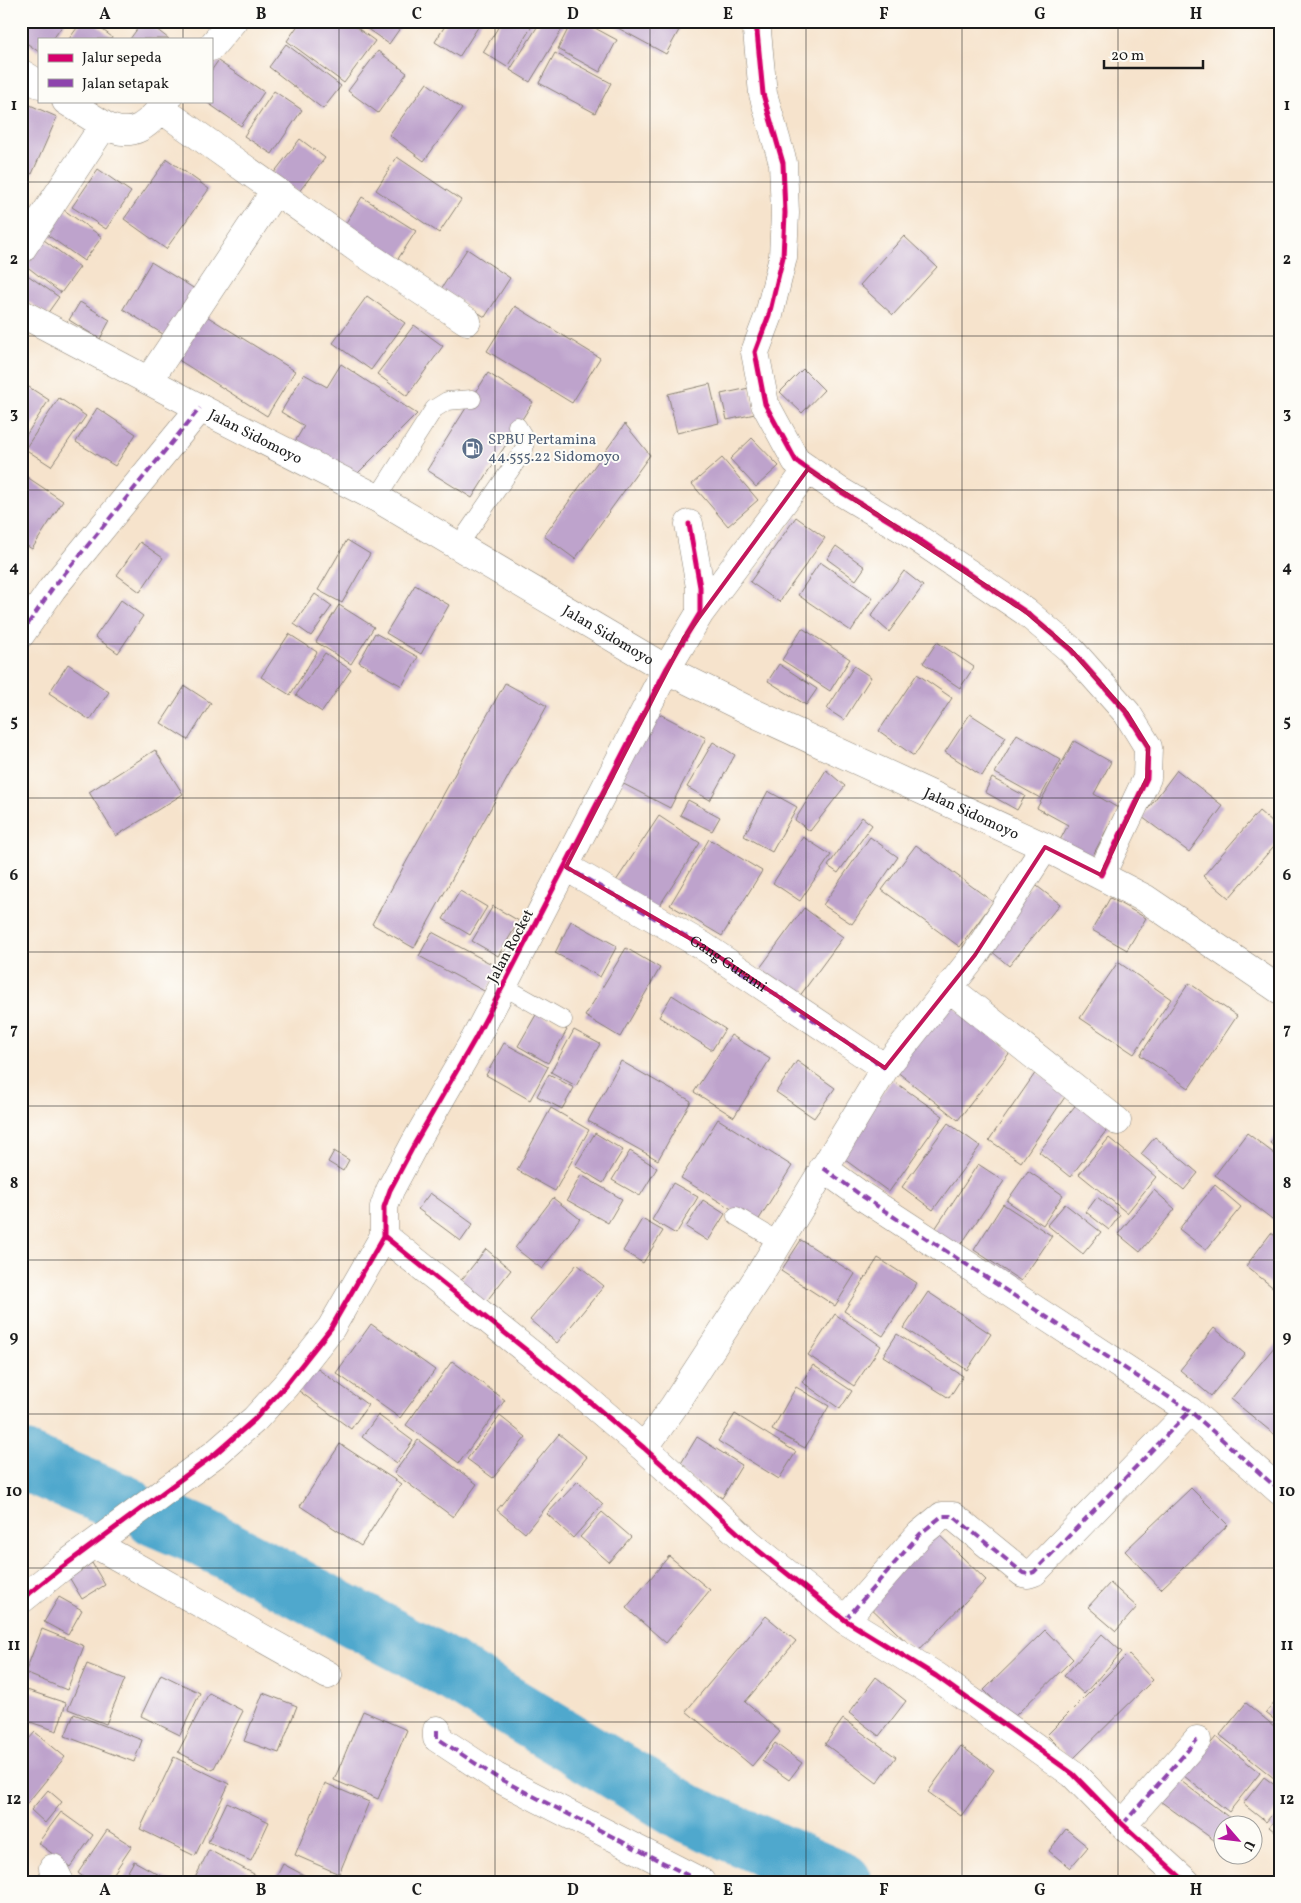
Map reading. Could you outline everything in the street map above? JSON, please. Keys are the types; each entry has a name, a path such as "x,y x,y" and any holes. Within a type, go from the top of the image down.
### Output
{"street":[{"path":"212,46 233,21"},
{"path":"756,21 763,94 783,163 785,213 783,257 769,315 755,352 765,404 796,461 908,532 1026,612 1071,650 1126,713 1148,747 1147,778 1101,875"},
{"path":"21,73 38,83"},
{"path":"68,102 113,130 128,133 147,124 164,105 276,191 365,254 467,321"},
{"path":"21,250 104,125"},
{"path":"149,380 276,191"},
{"name":"Jalan Sidomoyo","path":"21,313 200,408 377,498 673,673 1045,847 1146,899 1280,990"},
{"path":"21,634 52,589 200,408"},
{"name":"Jalan Rocket","path":"384,1236 384,1207 390,1190 475,1039 566,867 667,668 700,613 808,469"},
{"path":"689,524 700,587 700,613"},
{"path":"644,1448 674,1406 779,1242 885,1068 975,955 1045,847"},
{"name":"Gang Gurami","path":"566,867 704,946 885,1068"},
{"path":"949,988 1117,1121"},
{"path":"823,1168 870,1201 1190,1411 1280,1491"},
{"path":"21,1600 215,1454 255,1419 285,1386 331,1328 384,1236 576,1390 644,1448 749,1544 845,1620 936,1676 1073,1774 1123,1824 1186,1882"},
{"path":"845,1620 920,1534 942,1516 953,1516 1024,1573 1034,1572 1190,1411"},
{"path":"95,1544 328,1675"},
{"path":"437,1730 437,1738 496,1777 701,1882"},
{"path":"1123,1824 1197,1740"}],"lane":[{"path":"377,498 434,409 447,401 472,400"},
{"path":"458,546 524,450 525,439 517,426"},
{"path":"503,986 563,1020"},
{"path":"736,1216 779,1242"}],"highlighted area":[{"path":"808,469 1026,612 1071,650 1127,713 1148,747 1147,778 1101,875 1045,847 975,955 885,1068 703,946 566,867 684,638"}],"building":[{"path":"29,21 66,21 54,38 38,38 38,51 21,39 21,32"},
{"path":"82,21 91,21 112,37 112,38 70,38"},
{"path":"143,21 146,21 168,38 131,38"},
{"path":"301,21 348,21 375,41 344,83 287,41"},
{"path":"356,21 405,21 389,44"},
{"path":"448,21 482,21 459,57 435,42"},
{"path":"502,21 535,21 507,67 483,52"},
{"path":"541,21 567,21 530,82 510,70"},
{"path":"572,21 582,21 617,40 600,72 558,49"},
{"path":"605,21 684,21 666,54"},
{"path":"286,44 341,86 323,109 269,67"},
{"path":"378,51 407,73 378,113 348,91"},
{"path":"555,53 611,83 595,113 539,83"},
{"path":"218,61 264,92 241,126 206,102 212,102 212,70"},
{"path":"427,83 462,109 424,161 389,135"},
{"path":"274,91 302,110 272,154 244,136"},
{"path":"21,101 57,117 32,174 21,169"},
{"path":"300,139 325,158 298,193 273,174"},
{"path":"397,157 461,200 439,233 376,190"},
{"path":"167,159 209,189 166,249 124,219"},
{"path":"98,169 131,192 106,229 72,207"},
{"path":"21,178 30,182 21,203"},
{"path":"362,197 416,231 396,262 342,229"},
{"path":"64,210 102,237 84,261 46,234"},
{"path":"904,236 937,267 893,315 860,285"},
{"path":"44,240 80,267 61,293 25,265"},
{"path":"467,249 510,278 485,317 441,289"},
{"path":"151,262 195,289 166,336 123,309"},
{"path":"26,274 59,297 47,314 21,297 21,280"},
{"path":"367,296 405,323 371,370 333,343"},
{"path":"80,302 110,320 100,339 69,320"},
{"path":"515,306 600,358 572,403 487,351"},
{"path":"205,315 295,371 267,416 177,359"},
{"path":"414,325 443,346 407,396 377,374"},
{"path":"341,364 417,414 353,478 293,445 304,426 281,412 304,374 327,387"},
{"path":"803,369 824,390 802,413 780,392"},
{"name":"SPBU Pertamina 44.555.22 Sidomoyo","path":"488,373 533,402 472,498 427,470"},
{"path":"21,382 49,400 21,443"},
{"path":"710,384 719,423 677,433 668,394"},
{"path":"749,388 755,414 727,420 721,394"},
{"path":"59,398 86,416 51,466 25,449"},
{"path":"97,408 136,434 115,466 76,442"},
{"path":"625,424 650,455 575,559 544,536"},
{"path":"752,438 779,466 756,487 730,459"},
{"path":"722,458 758,500 728,526 692,484"},
{"path":"21,473 63,501 32,549 21,542"},
{"path":"796,517 825,538 779,602 750,582"},
{"path":"347,540 370,554 342,603 318,590"},
{"path":"140,542 163,558 140,592 117,575"},
{"path":"836,546 865,567 856,580 827,559"},
{"path":"820,562 873,598 851,631 798,595"},
{"path":"904,571 923,586 889,632 871,616"},
{"path":"415,585 449,605 421,654 386,633"},
{"path":"315,594 332,606 311,636 294,624"},
{"path":"121,600 143,616 118,653 95,637"},
{"path":"339,605 374,627 351,664 316,642"},
{"path":"802,628 850,659 830,691 782,660"},
{"path":"375,633 418,657 402,686 359,662"},
{"path":"289,634 317,652 290,695 261,677"},
{"path":"937,642 974,667 960,688 923,663"},
{"path":"325,653 351,670 322,712 296,695"},
{"path":"68,664 109,692 90,720 49,693"},
{"path":"779,664 817,689 806,705 768,681"},
{"path":"854,666 871,677 844,720 827,709"},
{"path":"917,674 952,698 914,756 879,731"},
{"path":"505,683 547,706 414,948 372,924"},
{"path":"185,686 211,703 188,740 161,723"},
{"path":"650,709 706,738 670,808 614,779"},
{"path":"970,714 1006,737 982,776 945,752"},
{"path":"1017,734 1061,760 1040,798 995,773"},
{"path":"1074,741 1111,762 1094,794 1118,808 1091,859 1059,842 1068,825 1037,808"},
{"path":"713,742 735,755 710,800 687,787"},
{"path":"155,750 183,794 116,836 89,792"},
{"path":"826,770 845,786 810,831 795,820"},
{"path":"1177,770 1223,806 1189,852 1142,817"},
{"path":"992,778 1025,796 1017,810 985,792"},
{"path":"768,791 797,807 772,852 744,836"},
{"path":"688,800 720,817 712,831 680,815"},
{"path":"1259,811 1280,829 1280,839 1229,898 1203,876"},
{"path":"659,816 700,843 656,911 614,884"},
{"path":"862,817 872,825 838,873 828,866"},
{"path":"803,837 831,855 800,901 773,883"},
{"path":"870,837 898,857 852,924 823,905"},
{"path":"709,839 762,871 722,936 670,905"},
{"path":"916,845 993,902 960,947 882,890"},
{"path":"1033,883 1060,904 1009,966 983,944"},
{"path":"460,891 487,907 470,935 443,919"},
{"path":"1110,898 1146,918 1127,950 1092,930"},
{"path":"493,906 519,921 498,956 472,941"},
{"path":"804,908 843,937 799,997 760,968"},
{"path":"571,921 617,946 600,977 555,953"},
{"path":"432,932 499,968 486,992 419,956"},
{"path":"626,948 660,968 620,1037 585,1016"},
{"path":"1118,962 1171,999 1134,1054 1080,1018"},
{"path":"1189,983 1237,1016 1189,1088 1140,1055"},
{"path":"672,995 725,1029 712,1050 659,1017"},
{"path":"944,999 1011,1051 958,1120 891,1067"},
{"path":"537,1013 567,1030 548,1063 518,1046"},
{"path":"574,1030 600,1044 576,1086 551,1072"},
{"path":"731,1035 770,1059 734,1117 694,1092"},
{"path":"504,1043 548,1067 530,1100 486,1075"},
{"path":"621,1061 691,1101 658,1160 588,1121"},
{"path":"797,1061 835,1088 814,1118 776,1092"},
{"path":"1036,1072 1067,1094 1021,1162 989,1140"},
{"path":"549,1074 574,1088 562,1109 537,1096"},
{"path":"892,1080 943,1116 889,1192 837,1154"},
{"path":"1078,1102 1110,1126 1070,1177 1039,1152"},
{"path":"551,1108 589,1130 555,1191 517,1170"},
{"path":"718,1119 792,1166 756,1224 681,1178"},
{"path":"948,1123 980,1146 933,1210 902,1187"},
{"path":"1280,1131 1280,1150 1270,1143"},
{"path":"595,1133 623,1150 603,1183 575,1166"},
{"path":"1247,1133 1280,1158 1280,1217 1276,1222 1215,1175"},
{"path":"1155,1137 1198,1173 1184,1190 1141,1154"},
{"path":"1109,1138 1156,1177 1127,1213 1079,1174"},
{"path":"334,1151 349,1160 343,1171 328,1162"},
{"path":"630,1151 657,1168 640,1196 612,1180"},
{"path":"978,1164 1004,1181 958,1249 933,1232"},
{"path":"1028,1171 1063,1195 1043,1225 1007,1201"},
{"path":"581,1175 622,1199 608,1223 567,1200"},
{"path":"673,1183 698,1197 676,1234 652,1220"},
{"path":"1215,1185 1241,1207 1206,1250 1179,1229"},
{"path":"1154,1190 1175,1209 1140,1252 1118,1234"},
{"path":"430,1193 473,1224 461,1241 418,1209"},
{"path":"1097,1197 1120,1215 1109,1230 1086,1212"},
{"path":"553,1198 580,1219 542,1269 515,1248"},
{"path":"703,1200 725,1214 708,1241 686,1227"},
{"path":"1003,1204 1052,1236 1021,1281 974,1250"},
{"path":"1065,1204 1101,1232 1083,1254 1047,1225"},
{"path":"642,1219 663,1231 643,1263 623,1251"},
{"path":"1271,1233 1280,1239 1280,1293 1246,1266"},
{"path":"801,1240 855,1274 835,1306 781,1271"},
{"path":"486,1249 511,1270 485,1303 459,1283"},
{"path":"878,1258 917,1283 883,1336 844,1311"},
{"path":"577,1264 604,1286 557,1343 530,1320"},
{"path":"928,1292 991,1334 967,1370 904,1328"},
{"path":"1280,1303 1280,1314 1274,1310"},
{"path":"835,1314 881,1346 854,1386 808,1355"},
{"path":"371,1324 435,1370 400,1418 336,1373"},
{"path":"1214,1328 1245,1354 1211,1396 1180,1370"},
{"path":"897,1334 963,1376 949,1398 883,1356"},
{"path":"1280,1340 1280,1439 1231,1399"},
{"path":"452,1361 505,1400 459,1463 406,1425"},
{"path":"813,1365 852,1391 840,1409 802,1382"},
{"path":"315,1367 368,1405 351,1429 299,1391"},
{"path":"796,1387 829,1406 805,1448 772,1430"},
{"path":"735,1414 796,1452 779,1479 718,1441"},
{"path":"378,1415 413,1441 397,1463 362,1437"},
{"path":"500,1416 526,1437 493,1478 467,1459"},
{"path":"559,1434 587,1457 525,1533 497,1510"},
{"path":"697,1437 742,1465 722,1498 677,1470"},
{"path":"418,1440 477,1484 453,1517 394,1473"},
{"path":"340,1444 401,1484 361,1546 300,1506"},
{"path":"578,1481 603,1504 573,1538 547,1514"},
{"path":"1191,1488 1228,1525 1161,1589 1125,1551"},
{"path":"602,1512 631,1537 609,1562 580,1537"},
{"path":"934,1530 986,1580 917,1652 865,1602"},
{"path":"669,1556 710,1590 666,1643 626,1608"},
{"path":"92,1563 105,1585 82,1599 69,1577"},
{"path":"1110,1583 1137,1607 1116,1631 1088,1607"},
{"path":"59,1597 82,1610 68,1635 44,1622"},
{"path":"766,1616 796,1641 745,1702 780,1732 752,1766 686,1711"},
{"path":"42,1629 84,1646 67,1690 25,1673"},
{"path":"1045,1630 1073,1659 1012,1719 984,1690"},
{"path":"1102,1634 1122,1652 1084,1694 1064,1676"},
{"path":"1128,1654 1153,1680 1072,1760 1047,1735"},
{"path":"87,1664 125,1679 106,1724 68,1709"},
{"path":"161,1674 200,1693 180,1735 141,1716"},
{"path":"876,1677 906,1701 879,1736 849,1713"},
{"path":"21,1688 66,1703 57,1731 21,1719"},
{"path":"209,1693 243,1711 213,1770 178,1752"},
{"path":"263,1693 297,1706 279,1753 244,1741"},
{"path":"1280,1696 1280,1724 1266,1713"},
{"path":"1246,1703 1280,1731 1280,1783 1220,1735"},
{"path":"363,1711 407,1730 378,1799 334,1780"},
{"path":"74,1714 142,1740 134,1762 65,1736"},
{"path":"843,1719 896,1757 877,1783 825,1744"},
{"path":"35,1732 65,1757 21,1811 21,1748"},
{"path":"1216,1737 1260,1773 1229,1812 1184,1776"},
{"path":"775,1743 802,1763 789,1780 762,1761"},
{"path":"961,1746 994,1770 961,1816 928,1792"},
{"path":"174,1757 229,1784 195,1856 140,1829"},
{"path":"1264,1777 1280,1789 1280,1805 1266,1822 1264,1816 1258,1816 1243,1804"},
{"path":"1177,1778 1227,1816 1214,1816 1214,1840 1160,1801"},
{"path":"325,1783 369,1802 339,1874 295,1855"},
{"path":"48,1790 62,1802 45,1823 31,1810"},
{"path":"227,1802 269,1822 251,1861 208,1842"},
{"path":"61,1812 93,1835 70,1867 38,1843"},
{"path":"1280,1813 1280,1836 1269,1827"},
{"path":"1066,1829 1088,1847 1070,1868 1049,1851"},
{"path":"107,1830 132,1846 108,1882 90,1882 78,1873"},
{"path":"209,1850 254,1874 250,1882 193,1882"},
{"path":"134,1861 172,1882 122,1882"},
{"path":"283,1864 317,1882 274,1882"}],"waterway":[{"path":"21,1460 126,1505"},
{"path":"155,1517 202,1537 431,1659 685,1812 843,1882"}],"marked path":[{"path":"21,634 52,589 200,408"},
{"path":"566,867 703,946 885,1068"},
{"path":"823,1168 862,1196 1190,1411 1280,1491"},
{"path":"845,1620 920,1534 942,1516 953,1516 1023,1573 1034,1572 1190,1411"},
{"path":"437,1730 437,1738 496,1777 701,1882"},
{"path":"1123,1824 1197,1740"}],"cycle path":[{"path":"756,21 763,94 783,163 785,213 783,257 769,315 755,352 765,404 796,461 838,490 908,532 1026,612 1071,650 1127,713 1148,747 1147,778 1101,875"},
{"path":"21,1600 61,1568 215,1454 255,1419 285,1386 331,1328 384,1236 384,1207 390,1190 475,1039 667,668 700,613 700,587 689,524"},
{"path":"384,1236 576,1390 644,1448 749,1543 845,1620 936,1676 1073,1774 1118,1820 1186,1882"}],"place":[{"name":"SPBU Pertamina 44.555.22 Sidomoyo","path":"472,448"}]}
